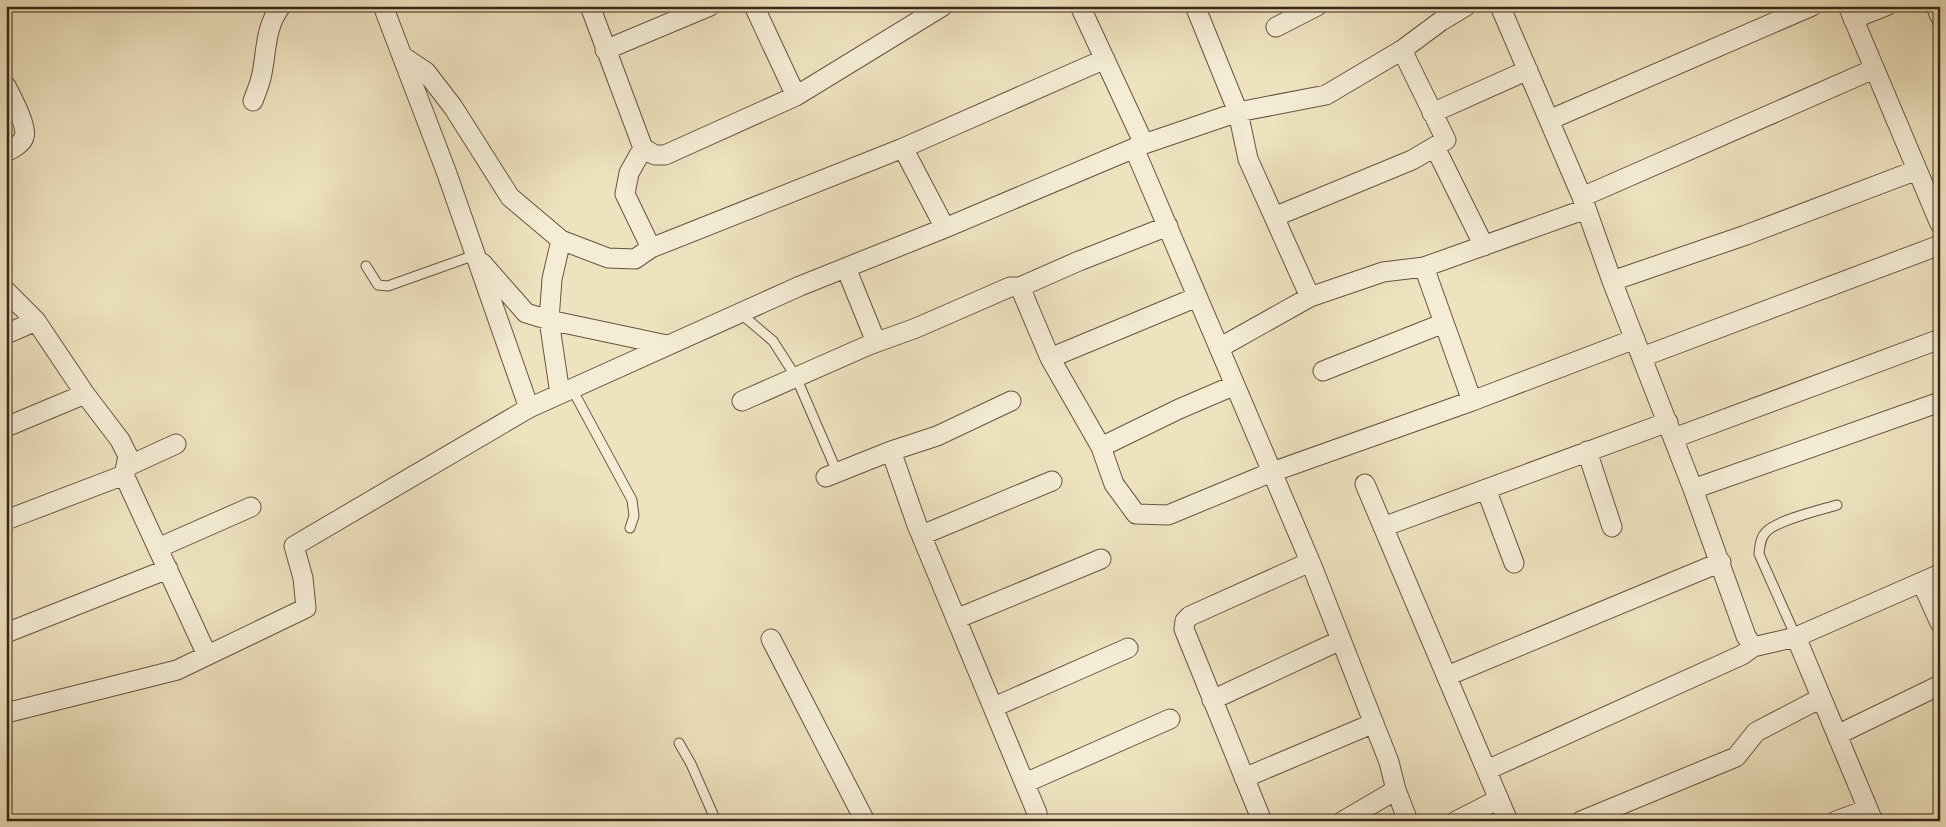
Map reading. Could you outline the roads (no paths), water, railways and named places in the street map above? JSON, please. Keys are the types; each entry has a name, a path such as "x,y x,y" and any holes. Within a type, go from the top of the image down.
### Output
{"street":[{"path":"254,101 261,78 268,33 273,17 281,6"},
{"path":"383,6 446,171 529,408"},
{"path":"590,6 643,148 655,154 665,154 796,96 943,6"},
{"path":"605,50 710,6"},
{"path":"754,6 796,96"},
{"path":"1080,6 1104,59 1139,146 1168,226 1197,297 1310,562 1389,762 1396,790 1408,821"},
{"path":"1195,6 1238,112 1248,159 1310,297"},
{"path":"1276,27 1318,6"},
{"path":"6,713 177,670 306,608 302,578 294,546 529,408 740,312 1139,146 1238,112 1326,95 1402,50 1441,21 1466,6"},
{"path":"1500,6 1584,203 1634,339 1671,430 1746,636 1753,647"},
{"path":"1549,120 1812,6"},
{"path":"1886,6 1851,13 1917,170 1932,190 1940,224"},
{"path":"1936,6 1940,16"},
{"path":"1274,217 1412,160 1446,140 1402,50"},
{"path":"402,56 426,72 453,107 510,197 561,240 608,258 635,259 651,248 902,148 1104,59"},
{"path":"1219,348 1310,297 1383,272 1424,267 1484,246 1584,203 1874,69"},
{"path":"1432,114 1528,70"},
{"path":"6,86 24,129 25,137 6,152"},
{"path":"1435,146 1484,246"},
{"path":"643,148 629,173 625,194 651,248"},
{"path":"902,148 945,228"},
{"path":"1612,280 1746,235 1917,170"},
{"path":"742,401 876,342 916,328 1010,287 1020,287 1079,260 1168,226"},
{"path":"561,240 552,279 549,320 566,392"},
{"path":"1642,357 1940,245"},
{"path":"476,255 526,313 549,320 667,345"},
{"path":"1424,267 1472,401"},
{"path":"846,268 876,342"},
{"path":"1020,287 1050,358 1101,447 1114,484 1136,514 1168,515 1272,472 1472,401 1634,339"},
{"path":"6,291 36,322 85,394 120,440 128,456 125,471 158,548 208,655"},
{"path":"1050,358 1197,297"},
{"path":"6,334 36,322"},
{"path":"1322,371 1444,323"},
{"path":"1383,527 1587,451 1671,430 1940,338"},
{"path":"1101,447 1178,408 1235,385"},
{"path":"6,427 85,394"},
{"path":"831,475 891,451 937,436 1011,401"},
{"path":"1693,489 1940,402"},
{"path":"6,520 125,471 176,444"},
{"path":"891,451 922,535 1037,813 1036,821"},
{"path":"1587,451 1612,527"},
{"path":"922,535 1052,481"},
{"path":"1365,484 1508,821"},
{"path":"1486,489 1514,563"},
{"path":"158,548 250,508"},
{"path":"956,619 1101,559"},
{"path":"1262,821 1184,629 1185,621 1190,616 1310,562"},
{"path":"1447,676 1720,562"},
{"path":"6,633 168,569"},
{"path":"1487,770 1742,655 1753,647 1796,637 1940,574"},
{"path":"1922,583 1940,623"},
{"path":"1796,637 1870,815 1836,821"},
{"path":"771,639 865,821"},
{"path":"1212,700 1341,640"},
{"path":"994,707 1128,648"},
{"path":"1837,736 1940,685"},
{"path":"1581,821 1736,757 1756,732 1821,698"},
{"path":"1025,783 1170,719"},
{"path":"1244,778 1374,723"},
{"path":"1343,821 1396,790"},
{"path":"1456,821 1499,799"}],"lane":[{"path":"366,266 378,285 388,286 476,255"},
{"path":"740,312 773,341 796,377 831,475"},
{"path":"566,392 632,500 634,516 630,528"},
{"path":"1796,637 1761,561 1759,554 1760,541 1766,532 1775,525 1837,505"},
{"path":"679,743 692,764 716,821"}]}
